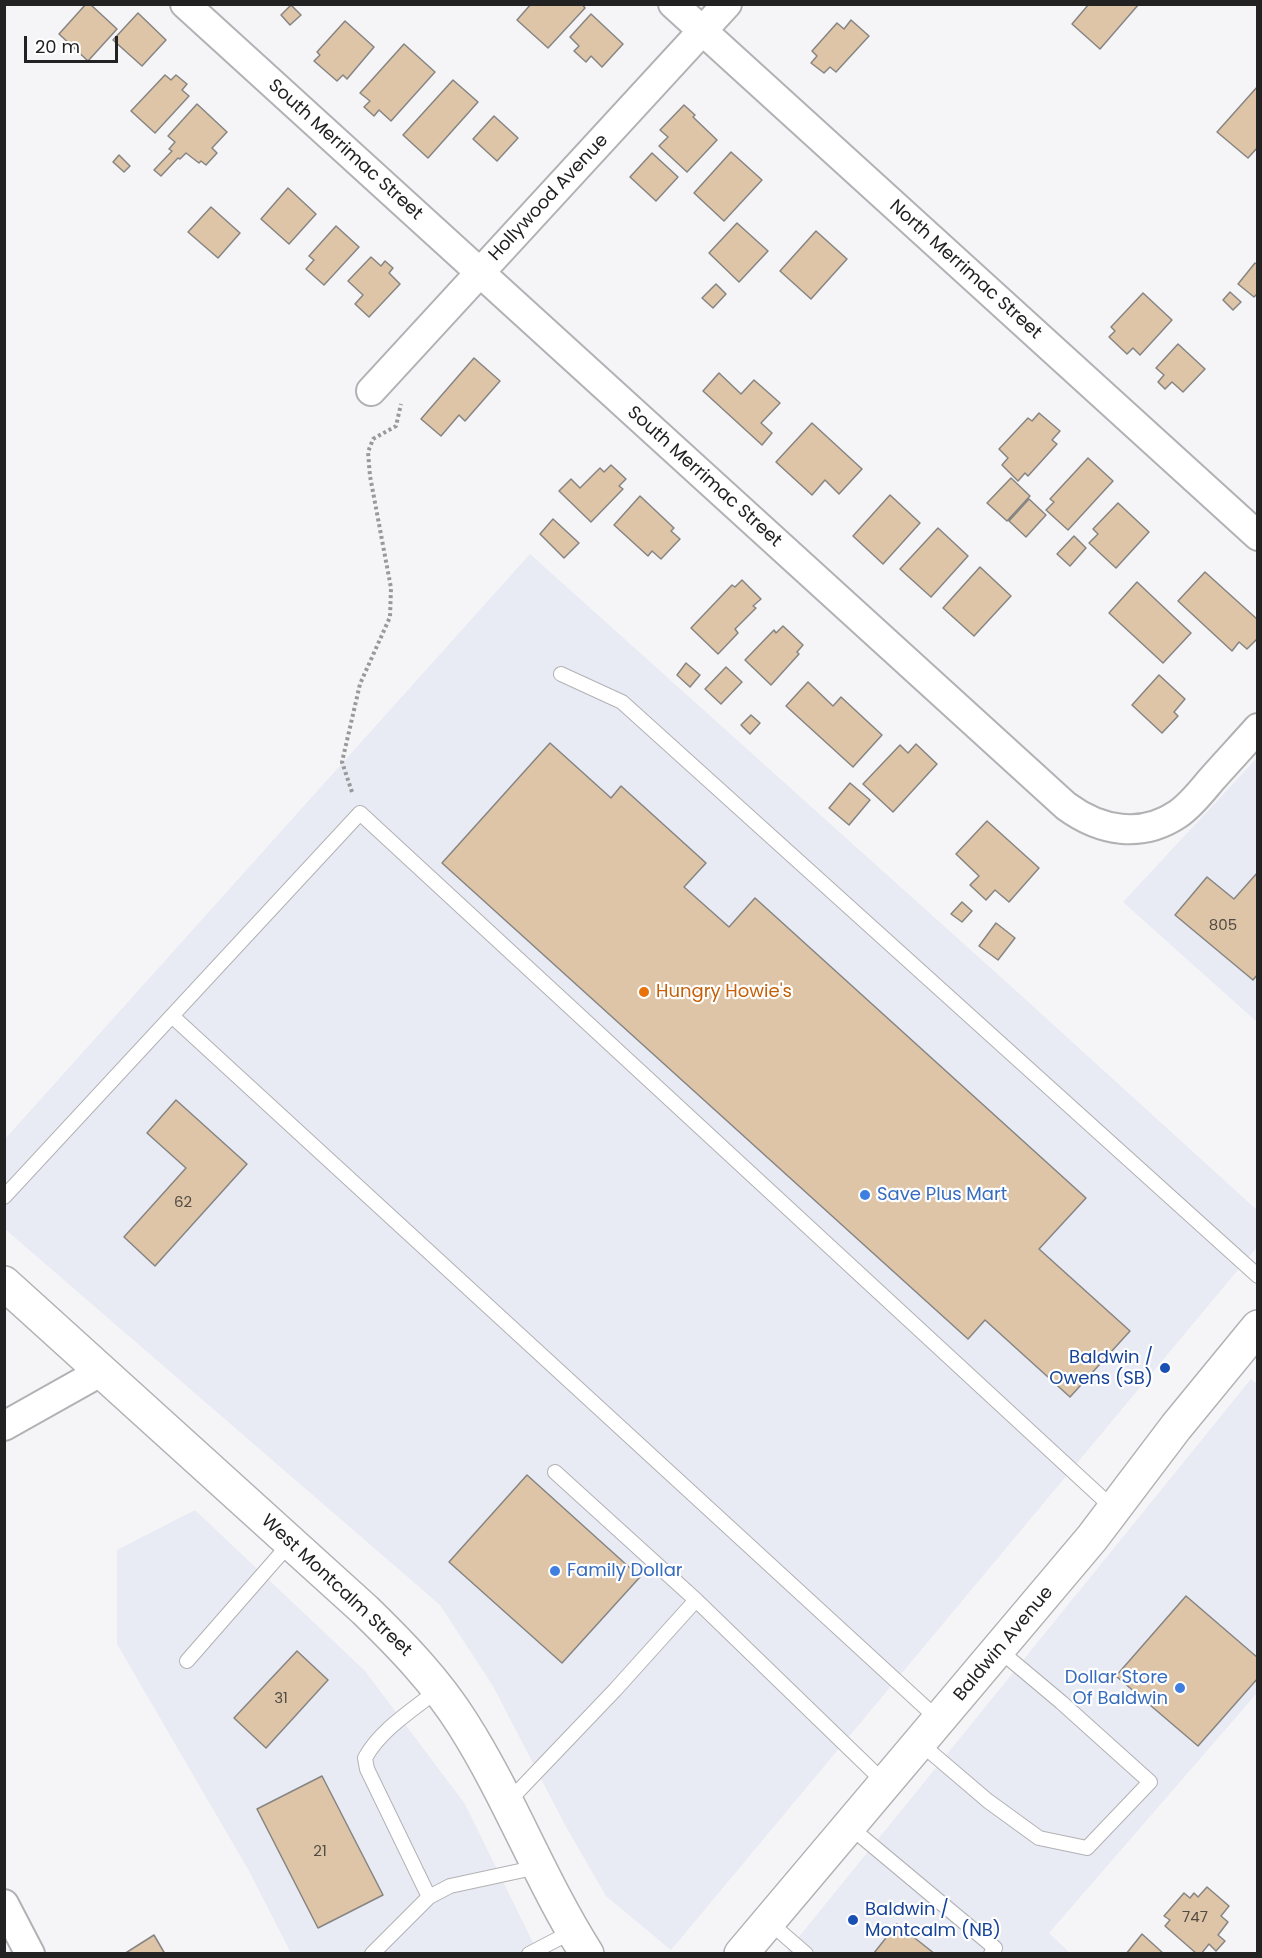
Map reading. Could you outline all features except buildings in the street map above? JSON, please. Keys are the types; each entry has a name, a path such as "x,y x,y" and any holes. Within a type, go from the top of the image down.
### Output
{"main road":[{"name":"West Montcalm Street","path":"4,1282 291,1542 408,1652 439,1689 463,1723 580,1942"},
{"name":"Baldwin Avenue","path":"741,1953 999,1650 1114,1510 1176,1427 1252,1343"}],"street":[{"name":"South Merrimac Street","path":"185,4 1065,806 1078,815 1113,828 1140,828 1163,822 1187,807 1252,746"},
{"name":"North Merrimac Street","path":"673,4 1257,536"},
{"name":"Hollywood Avenue","path":"371,392 727,4"},
{"path":"4,1425 102,1371"},
{"path":"4,1904 30,1953"}],"lane":[{"path":"561,674 622,702 1257,1276"},
{"path":"4,1197 360,813 1114,1510"},
{"path":"172,1016 929,1732 982,1796 1039,1838 1087,1848 1150,1782 999,1650"},
{"path":"555,1472 696,1600 885,1783"},
{"path":"187,1661 291,1542"},
{"path":"507,1803 615,1690 696,1600"},
{"path":"429,1897 367,1769 365,1758 372,1746 388,1730 439,1689"},
{"path":"849,1826 995,1948 991,1953"},
{"path":"372,1953 429,1897 450,1886 538,1867"},
{"path":"768,1921 806,1953"},
{"path":"529,1953 580,1942"}],"path":[{"path":"360,813 342,762 360,684 390,617 392,588 370,477 368,452 373,439 396,426 401,403"}],"shaded area":[{"path":"530,554 1258,1211 1257,1247 671,1950 606,1896 565,1825 493,1686 440,1605 5,1229 5,1139"},
{"path":"1257,758 1257,1022 1123,902"},
{"path":"1251,1379 1257,1384 1257,1693 1049,1933 1070,1953 785,1954"},
{"path":"195,1510 365,1671 465,1804 538,1953 291,1953 249,1871 117,1644 117,1550"}],"place":[{"name":"Hungry Howie's","path":"644,992"},
{"name":"Save Plus Mart","path":"865,1195"},
{"name":"Baldwin / Owens (SB)","path":"1165,1368"},
{"name":"Family Dollar","path":"555,1571"},
{"name":"Dollar Store Of Baldwin","path":"1180,1688"},
{"name":"Baldwin / Montcalm (NB)","path":"853,1920"}]}
